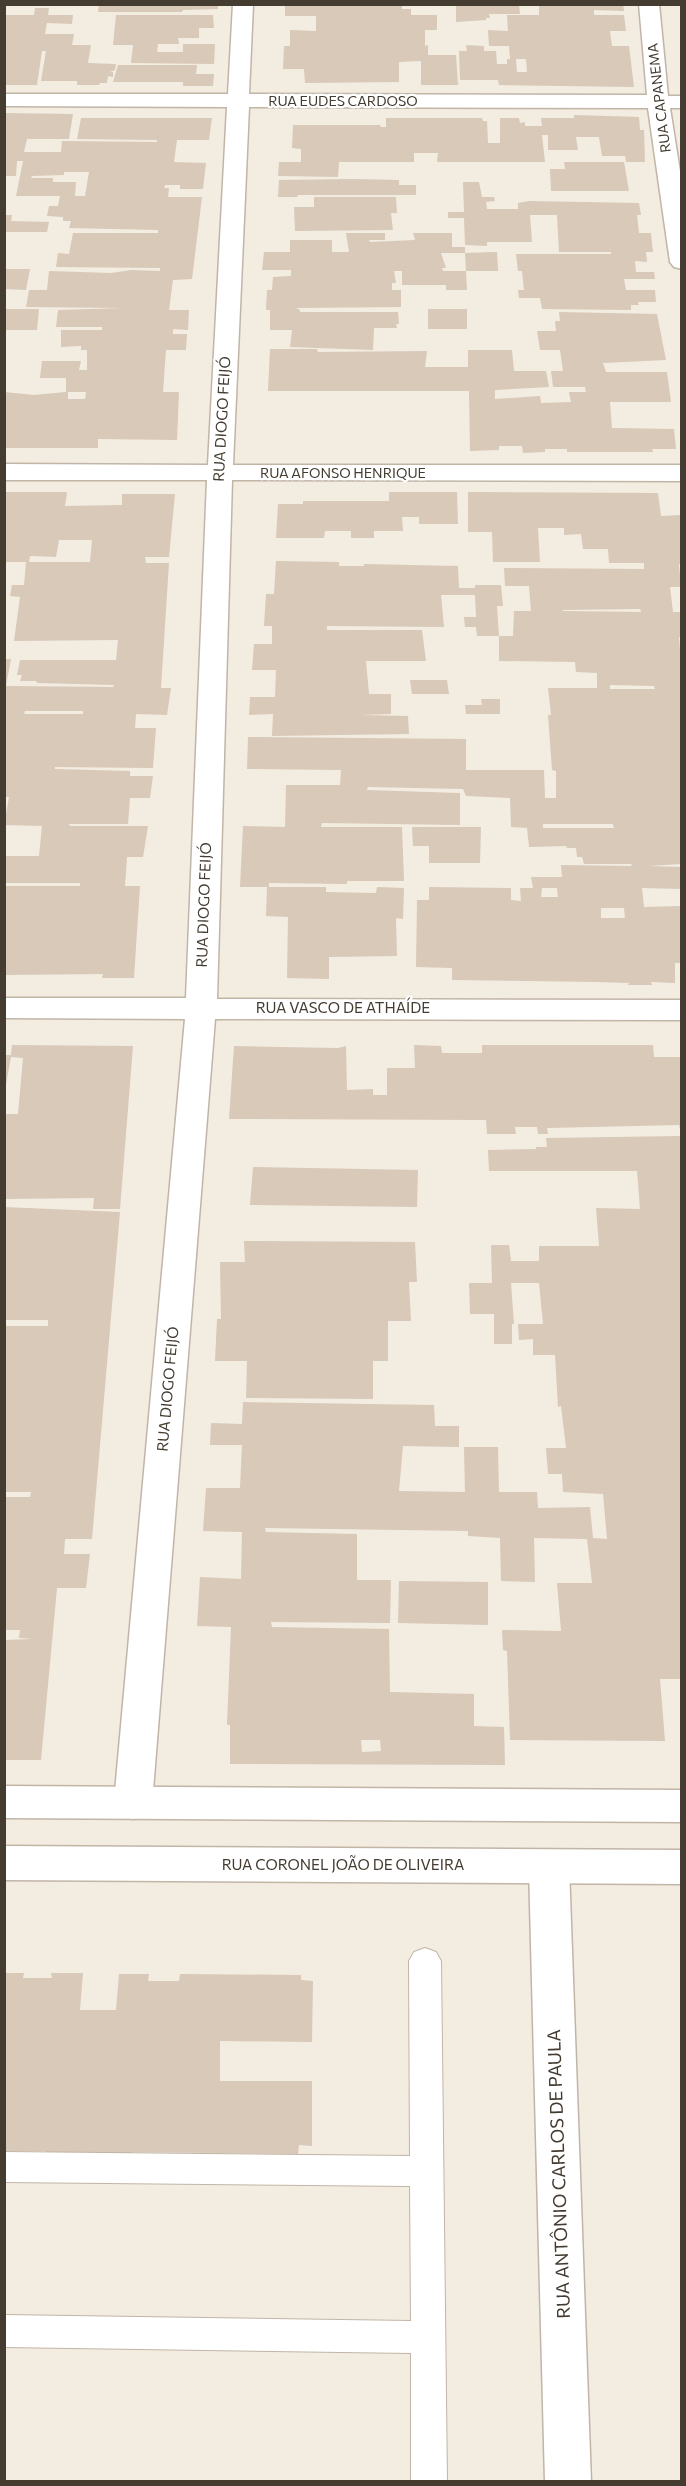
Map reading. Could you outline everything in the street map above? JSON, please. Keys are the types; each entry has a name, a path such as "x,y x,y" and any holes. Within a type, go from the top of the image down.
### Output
{"street":[{"name":"RUA DIOGO FEIJÓ","path":"133,1803 201,1008 220,472 243,4"},
{"name":"RUA CAPANEMA","path":"649,4 658,102 681,262"},
{"name":"RUA EUDES CARDOSO","path":"4,100 681,102"},
{"name":"RUA AFONSO HENRIQUE","path":"4,472 681,473"},
{"name":"RUA VASCO DE ATHAÍDE","path":"4,1008 681,1010"},
{"path":"4,1802 681,1806"},
{"name":"RUA CORONEL JOÃO DE OLIVEIRA","path":"4,1863 681,1867"},
{"name":"RUA ANTÔNIO CARLOS DE PAULA","path":"549,1867 568,2481"}],"lane":[{"path":"425,1960 429,2481"},
{"path":"4,2167 427,2171"},
{"path":"4,2331 429,2337"}],"building":[{"path":"99,4 218,4 218,9 183,10 182,12 98,12"},
{"path":"391,4 402,6 402,9 411,9 411,15 437,15 437,30 425,30 425,46 428,45 428,55 456,55 458,85 421,85 421,61 399,62 399,82 305,83 304,69 283,69 284,46 290,46 290,30 316,31 316,16 285,16 285,6"},
{"path":"456,4 519,4 520,14 489,14 490,18 486,20 456,22"},
{"path":"552,4 623,4 624,11 594,10 594,15 624,15 626,31 610,31 612,46 629,46 634,87 499,85 498,80 460,80 459,51 467,51 466,45 484,46 484,51 496,51 497,64 507,64 507,59 510,59 509,46 489,46 488,30 508,31 507,15 539,15 539,6 552,6","holes":["516,59 526,59 527,72 517,72"]},
{"path":"35,8 49,8 48,15 73,15 72,24 47,23 45,34 74,34 72,45 91,45 88,63 116,64 115,70 110,72 113,72 113,77 108,76 107,83 99,85 77,85 77,81 41,81 46,51 42,51 37,85 4,85 4,15 34,15"},
{"path":"116,15 213,15 214,28 199,28 199,38 178,38 179,44 158,44 157,52 183,52 183,44 215,44 214,64 131,63 133,45 113,45"},
{"path":"118,65 197,65 196,74 214,74 213,86 183,86 183,82 113,82"},
{"path":"4,113 73,114 69,139 27,139 24,152 61,152 62,141 157,142 157,140 77,139 81,118 212,118 209,140 177,140 174,162 206,163 203,189 180,189 180,185 165,185 164,188 169,188 168,197 202,197 192,279 173,280 169,310 189,310 188,330 173,329 173,334 187,334 186,350 166,350 163,392 179,392 177,440 98,439 98,448 4,448 4,392 34,395 66,392 66,378 40,378 42,361 81,361 79,370 87,370 87,350 81,350 81,346 61,347 61,330 102,330 102,327 56,327 58,310 123,308 26,307 29,290 47,290 49,271 111,273 131,270 160,271 160,268 56,267 58,253 69,254 73,233 158,233 158,230 69,228 71,221 63,221 63,217 47,216 49,206 58,206 60,196 16,196 23,161 17,161 16,176 4,176","holes":["64,172 89,172 85,196 75,196 76,182 53,182 53,178 31,178 32,176 64,175","68,392 86,392 85,399 68,399"]},
{"path":"574,115 639,117 640,130 644,130 645,162 626,162 625,156 602,156 599,137 576,137 578,150 548,150 548,135 542,135 545,162 437,162 438,153 414,153 414,162 339,162 338,177 278,176 279,162 301,162 301,149 292,148 293,125 380,125 386,127 386,118 482,118 483,121 487,121 488,143 500,143 500,118 519,118 520,123 525,122 525,126 542,126 541,118 574,118"},
{"path":"564,162 624,162 629,191 551,191 550,169 565,169"},
{"path":"279,180 399,180 399,185 416,185 416,195 278,197"},
{"path":"463,182 479,182 482,197 494,197 495,201 486,202 487,209 518,209 518,203 529,201 639,203 641,215 637,215 639,233 651,233 653,252 646,252 647,262 635,261 636,272 654,272 655,279 624,279 626,290 655,290 656,302 638,302 639,305 631,305 631,310 542,309 540,298 519,298 518,290 524,290 522,271 518,271 516,254 611,254 611,252 559,252 557,215 530,215 532,242 487,242 487,246 465,245 464,218 448,218 448,212 464,212"},
{"path":"314,197 396,197 397,213 391,213 393,230 295,231 294,207 314,207"},
{"path":"4,215 12,215 11,221 49,222 47,232 4,232"},
{"path":"346,233 385,233 385,240 369,240 370,242 415,240 413,233 452,233 452,247 465,247 465,253 441,253 446,268 442,268 443,271 466,271 467,290 446,290 446,285 402,285 402,271 394,271 396,283 392,283 392,290 401,290 401,307 296,308 300,312 398,312 397,328 374,328 373,350 290,347 292,330 270,330 270,310 266,310 267,290 272,290 273,277 291,276 291,270 262,270 264,252 290,252 290,240 332,240 332,252 349,252"},
{"path":"497,252 498,271 466,271 465,253"},
{"path":"4,269 30,269 26,290 4,289"},
{"path":"4,309 39,309 37,330 4,330"},
{"path":"428,309 467,309 467,329 428,329"},
{"path":"559,312 657,314 666,360 603,363 606,372 667,372 671,402 610,402 612,428 674,429 676,449 652,449 653,452 567,452 567,449 545,449 545,452 523,453 522,446 499,446 499,450 470,451 469,391 268,391 270,349 317,349 318,352 427,351 425,367 468,367 468,350 512,350 514,371 546,371 549,387 495,390 495,399 540,396 541,403 571,402 569,392 586,392 585,387 553,387 551,371 563,371 560,350 540,350 537,331 556,331 555,321 560,321"},
{"path":"4,492 67,492 65,506 122,505 122,494 175,494 169,557 145,557 146,563 169,563 161,688 171,688 167,715 136,714 135,728 156,728 153,768 55,767 55,769 130,771 130,776 153,776 150,798 130,798 128,824 69,824 70,826 148,826 143,857 127,857 125,886 140,886 134,978 102,978 103,974 4,975 4,886 80,886 80,883 4,883 4,856 39,856 42,826 4,825 9,797 4,797 4,659 11,659 6,686 113,687 114,685 20,681 22,675 17,675 20,660 116,660 118,640 14,641 20,597 10,596 12,585 24,585 26,562 4,562","holes":["59,540 92,540 90,562 29,562 30,556 56,557","25,711 83,711 83,714 24,714"]},
{"path":"389,492 457,492 458,524 419,524 419,517 402,517 403,531 374,531 374,538 351,538 351,531 325,531 324,538 276,538 278,504 303,504 303,501 389,501"},
{"path":"468,492 658,493 661,516 681,515 681,564 679,564 681,587 670,587 673,612 681,612 681,637 679,637 681,864 648,866 681,867 681,889 642,888 644,907 681,906 681,963 675,963 675,983 651,982 652,985 628,985 629,983 452,980 452,968 416,967 417,900 429,900 429,887 511,888 511,900 521,901 520,888 533,888 531,877 562,877 561,865 631,866 632,864 584,864 582,857 577,857 576,848 566,846 529,847 527,828 511,827 510,798 466,796 463,789 368,787 367,790 460,793 460,825 322,823 321,827 402,827 404,881 347,881 347,884 269,883 269,887 326,887 326,892 376,893 377,887 404,888 403,919 396,918 397,956 329,957 329,979 287,978 288,917 266,916 267,887 240,887 243,826 285,827 286,785 340,785 341,770 247,769 248,737 466,739 466,770 544,770 545,798 556,798 556,771 552,770 548,715 551,715 548,688 597,688 597,673 576,672 575,662 499,661 499,636 513,636 514,611 531,611 529,586 505,586 504,568 644,569 644,563 609,563 608,549 583,549 581,534 564,535 564,528 538,528 540,562 493,562 492,532 468,532","holes":["640,609 641,612 563,611","610,685 654,686 655,689 610,689","543,824 613,824 614,828 543,828","542,888 557,888 558,897 541,897","601,908 624,908 625,918 601,918"]},
{"path":"276,561 339,562 339,566 364,566 364,564 458,566 459,588 475,588 475,585 501,585 503,606 497,606 499,636 477,636 476,627 465,627 464,617 476,617 475,595 441,595 444,627 327,626 327,630 422,630 426,661 366,661 369,694 391,694 391,714 359,715 408,716 409,734 272,736 273,714 249,715 250,697 275,697 276,670 252,670 254,644 272,644 272,626 264,626 266,594 274,594"},
{"path":"410,680 447,680 449,694 412,694"},
{"path":"481,699 500,699 500,714 466,714 465,705 482,705"},
{"path":"412,827 481,827 480,863 429,863 429,846 413,846"},
{"path":"12,1045 133,1046 120,1209 93,1209 94,1198 4,1199 4,1114 18,1114 23,1058 11,1057 4,1096 4,1055 11,1055"},
{"path":"414,1045 441,1046 442,1053 482,1053 482,1045 653,1045 654,1057 681,1057 681,1134 679,1125 547,1128 548,1134 538,1134 537,1127 515,1127 516,1134 487,1134 486,1120 229,1119 234,1046 338,1048 346,1046 347,1090 373,1089 373,1095 387,1095 387,1068 415,1068"},
{"path":"681,1136 681,1679 660,1679 665,1741 510,1740 507,1651 503,1650 502,1630 561,1631 557,1583 592,1583 587,1539 534,1538 535,1582 501,1581 500,1538 468,1536 468,1531 265,1528 266,1532 357,1534 357,1580 391,1580 390,1623 271,1622 272,1627 389,1629 390,1692 474,1694 474,1726 504,1727 505,1765 230,1764 230,1725 227,1725 231,1627 197,1626 200,1577 241,1579 242,1532 203,1531 206,1488 240,1488 242,1445 210,1445 211,1423 242,1424 243,1402 434,1405 435,1426 459,1426 459,1447 403,1446 399,1491 465,1492 464,1447 498,1447 499,1492 537,1492 538,1508 590,1507 593,1538 607,1539 603,1494 563,1492 562,1474 548,1474 546,1448 566,1448 561,1406 558,1407 555,1355 533,1355 533,1339 519,1340 518,1324 543,1324 539,1283 511,1283 514,1324 512,1324 512,1344 494,1344 494,1314 470,1314 469,1283 492,1283 491,1245 509,1245 511,1261 539,1261 539,1246 599,1246 596,1208 640,1209 637,1171 489,1171 488,1150 547,1147 546,1138","holes":["361,1740 380,1740 381,1751 362,1752"]},
{"path":"253,1167 418,1170 417,1207 250,1205"},
{"path":"4,1207 120,1212 92,1539 65,1539 64,1554 90,1554 86,1588 57,1588 41,1760 4,1760 4,1640 33,1639 19,1638 20,1630 4,1630 4,1497 30,1497 31,1492 4,1492 4,1326 48,1326 48,1320 4,1320"},
{"path":"244,1241 415,1242 417,1282 409,1282 411,1321 388,1321 388,1361 373,1361 373,1399 246,1398 247,1361 215,1361 217,1319 221,1319 220,1262 245,1262"},
{"path":"399,1581 488,1582 488,1625 398,1623"},
{"path":"4,1973 24,1973 23,1978 52,1978 51,1973 83,1973 80,2010 116,2010 119,1974 149,1974 148,1981 179,1981 180,1974 301,1975 301,1980 313,1981 312,2042 220,2041 220,2081 312,2081 312,2146 299,2145 298,2154 132,2152 133,2158 45,2158 46,2151 4,2151"}]}
